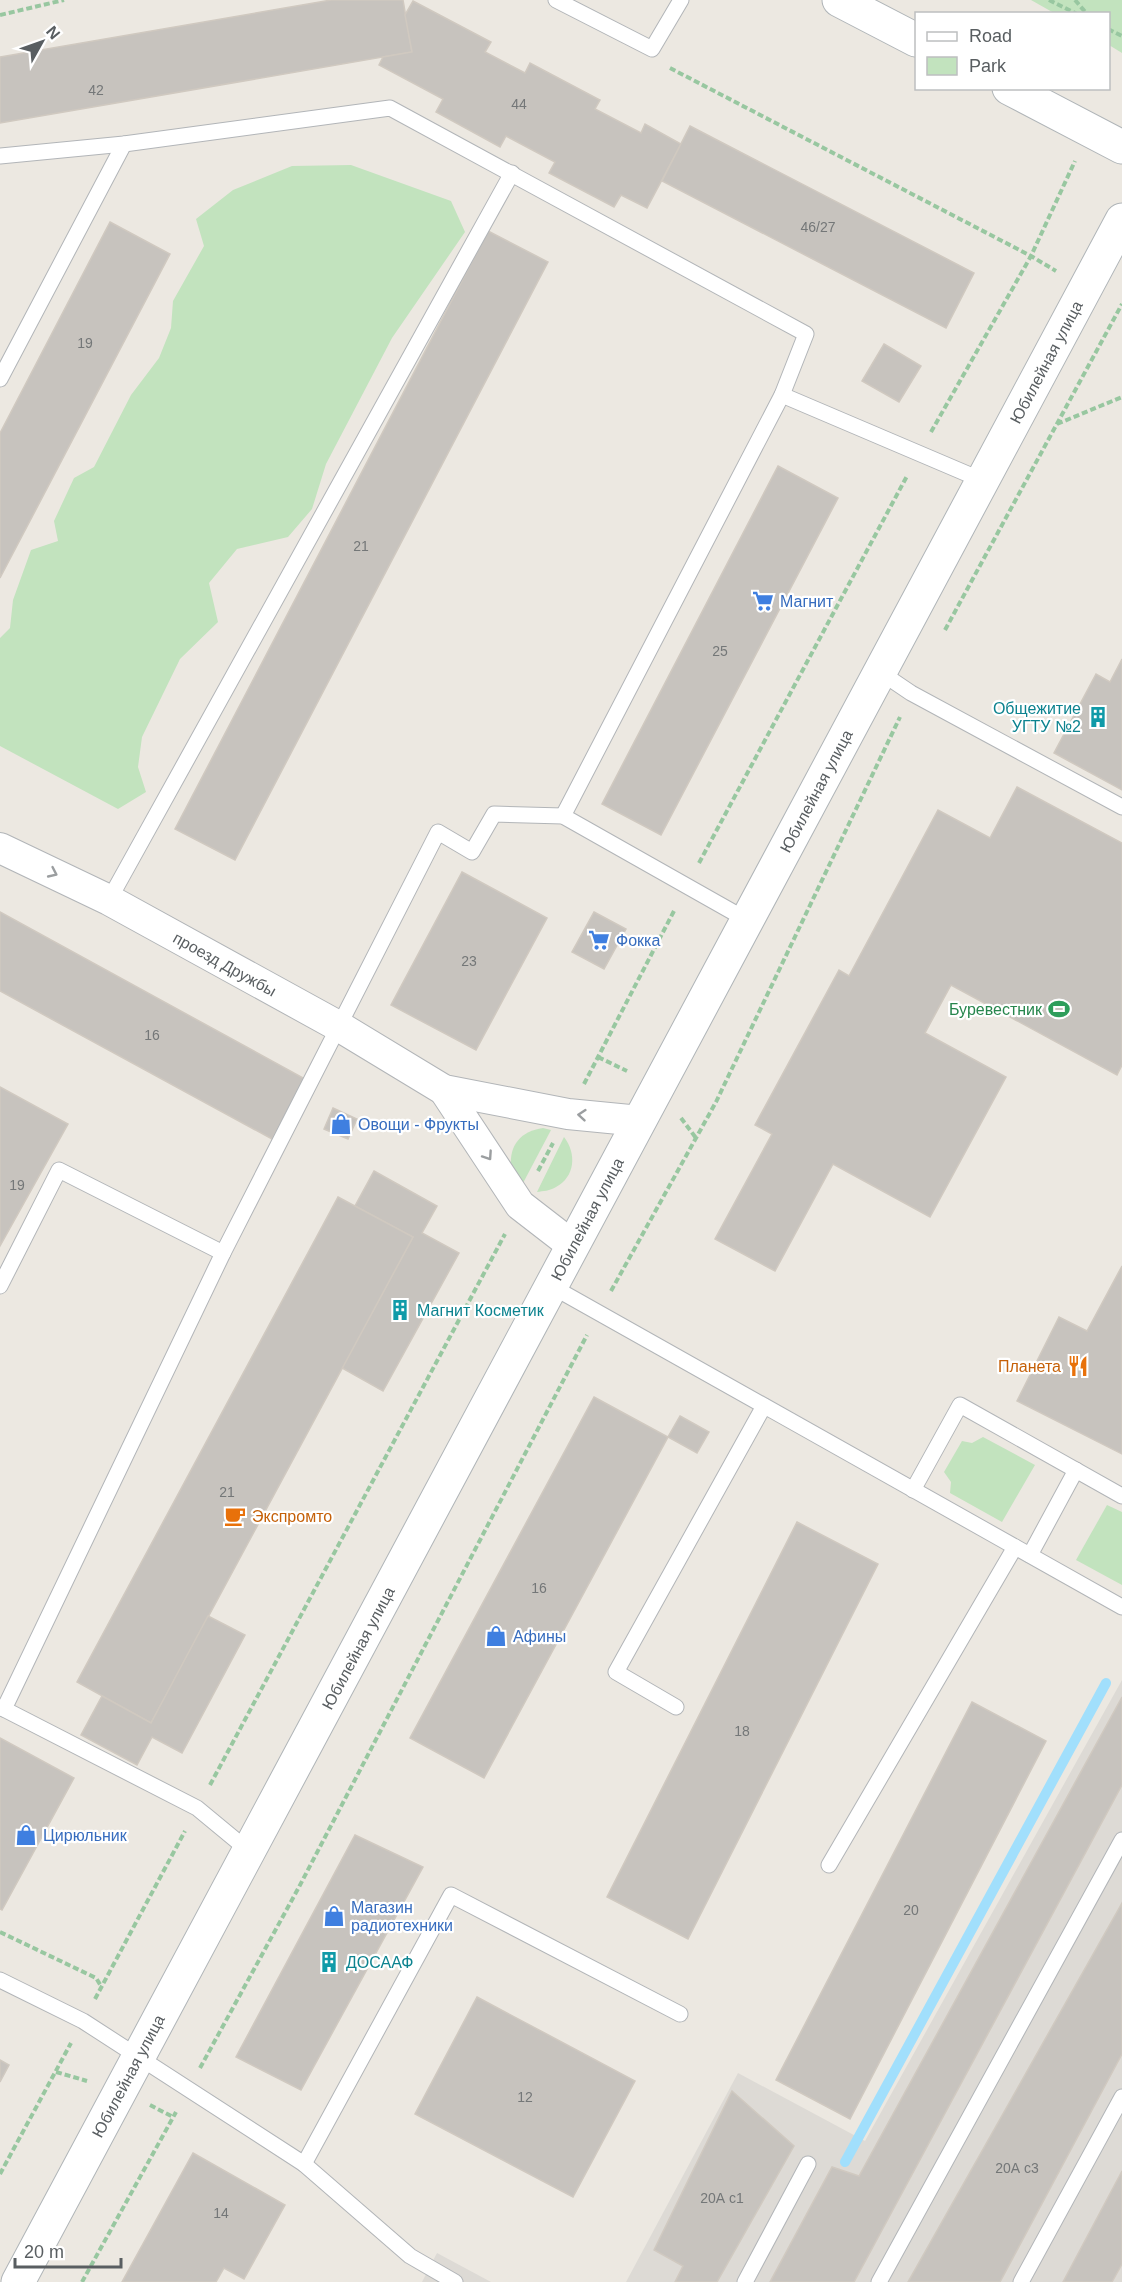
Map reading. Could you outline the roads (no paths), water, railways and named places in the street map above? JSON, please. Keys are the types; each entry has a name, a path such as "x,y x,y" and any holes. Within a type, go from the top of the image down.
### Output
{"street":[{"path":"839,0 915,39"},
{"path":"1014,90 1122,147"},
{"name":"Юбилейная улица","path":"18,2282 1122,220"},
{"name":"проезд Дружбы","path":"0,848 109,900 340,1027 444,1090 568,1114 640,1121"},
{"name":"проезд Дружбы","path":"444,1090 520,1205 573,1246"}],"lane":[{"path":"556,0 652,49 681,0"},
{"path":"0,156 124,144 390,108 806,334 782,395 563,816"},
{"path":"0,379 124,144"},
{"path":"109,900 512,173"},
{"path":"782,395 984,481"},
{"path":"880,672 911,693 1122,807"},
{"path":"249,1851 197,1808 2,1708 223,1253 438,832 472,852 494,814 563,816 747,920"},
{"path":"0,1286 59,1170 223,1253"},
{"path":"551,1286 1122,1607"},
{"path":"913,1490 960,1405 1122,1496"},
{"path":"676,1707 616,1672 764,1406"},
{"path":"1030,1555 1076,1470"},
{"path":"829,1865 1015,1547"},
{"path":"879,2282 1122,1840"},
{"path":"304,2164 451,1895 680,2014"},
{"path":"0,1980 83,2021 304,2164 410,2256 455,2282"},
{"path":"1021,2282 1122,2097"},
{"path":"745,2282 808,2164"}],"waterway":[{"path":"845,2162 1106,1683"}],"place":[{"name":"Магнит","path":"763,601"},
{"name":"Общежитие УГТУ №2","path":"1098,717"},
{"name":"Фокка","path":"599,940"},
{"name":"Буревестник","path":"1059,1009"},
{"name":"Овощи - Фрукты","path":"341,1124"},
{"name":"Магнит Косметик","path":"400,1310"},
{"name":"Планета","path":"1078,1366"},
{"name":"Экспромто","path":"235,1516"},
{"name":"Афины","path":"496,1636"},
{"name":"Цирюльник","path":"26,1835"},
{"name":"Магазин радиотехники","path":"334,1916"},
{"name":"ДОСААФ","path":"329,1962"}]}
